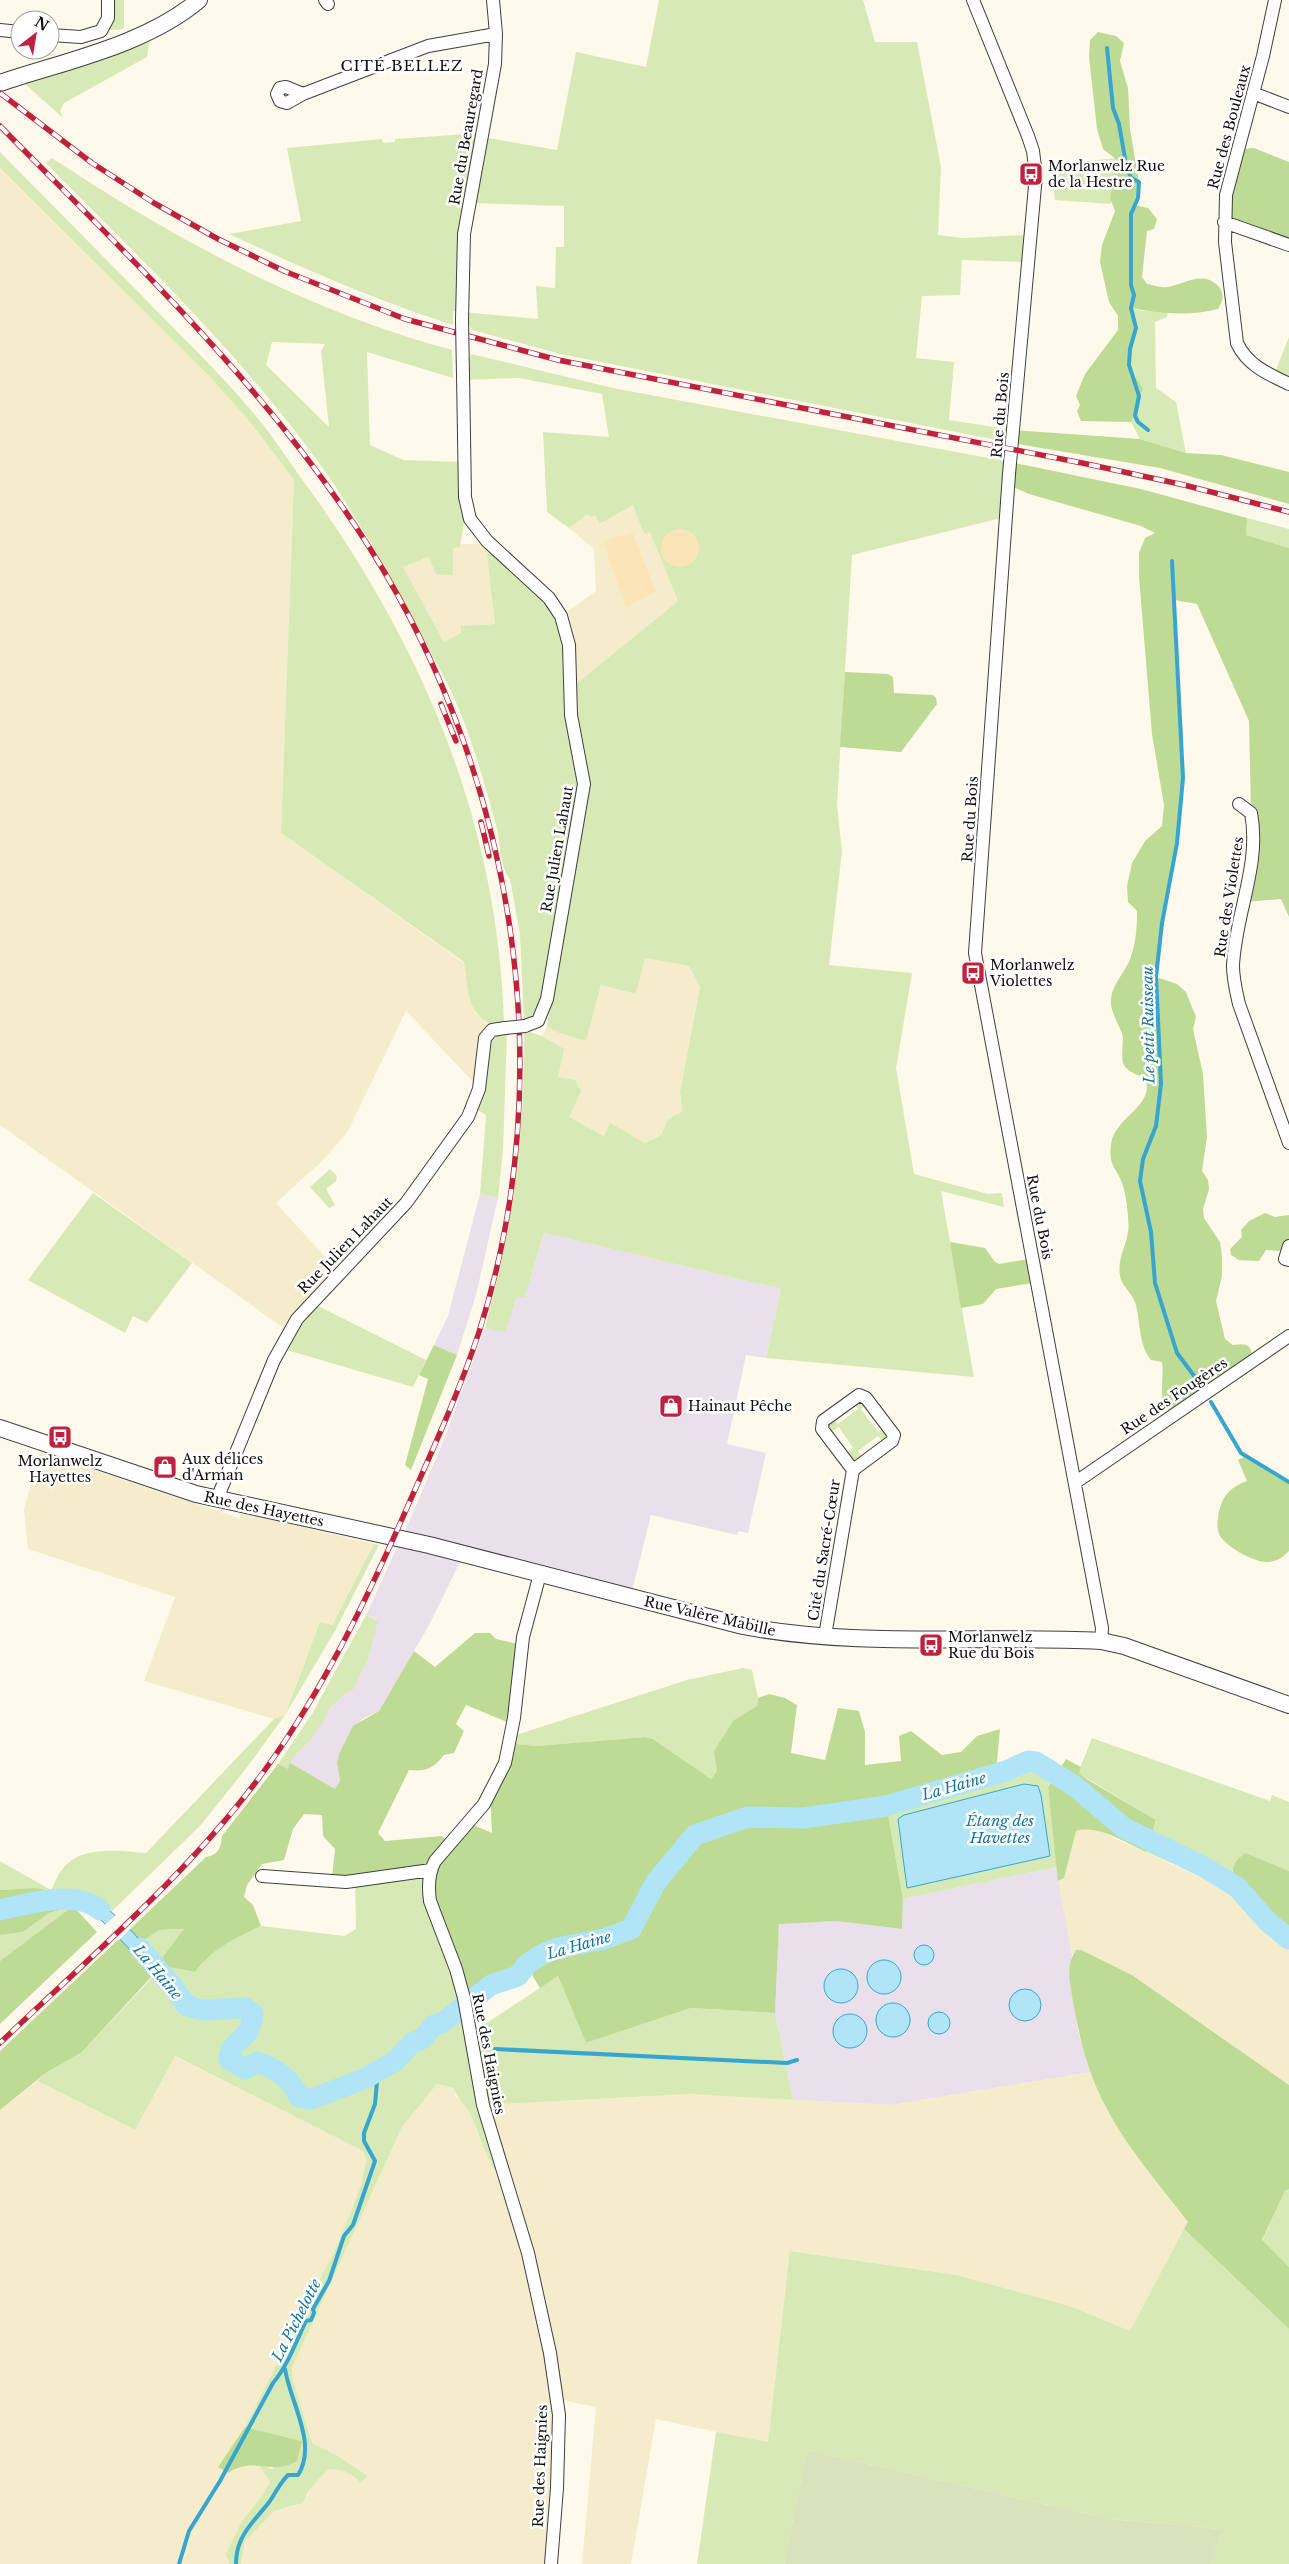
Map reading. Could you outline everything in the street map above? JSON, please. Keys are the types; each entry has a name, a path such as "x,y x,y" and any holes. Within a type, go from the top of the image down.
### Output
{"street":[{"path":"60,36 81,37 100,31 108,18 108,0"},
{"path":"0,83 94,53 157,28 183,13 199,0"},
{"name":"Rue du Beauregard","path":"462,320 463,248 495,64 496,34 493,0"},
{"name":"Rue du Bois","path":"973,0 1028,136 1036,164 1009,474 975,953 1076,1482 1102,1628 1101,1641"},
{"name":"Rue des Bouleaux","path":"1275,0 1253,93 1227,187 1224,222 1237,343 1241,352 1256,367 1289,384"},
{"path":"303,94 428,46 496,34"},
{"path":"1253,93 1289,107"},
{"path":"1224,222 1289,245"},
{"name":"Rue Julien Lahaut","path":"217,1499 274,1360 289,1332 306,1307 406,1203 468,1117 479,1089 485,1038 492,1030 525,1026 538,1021 547,999 584,777 573,725 569,645 561,616 549,598 487,541 470,519 466,497 462,320"},
{"name":"Rue des Violettes","path":"1238,804 1251,813 1254,831 1246,893 1235,949 1234,981 1239,1004 1289,1143"},
{"path":"1289,1246 1285,1259 1289,1260"},
{"name":"Rue des Fougères","path":"1076,1482 1289,1336"},
{"name":"Cité du Sacré-Cœur","path":"825,1636 853,1470 892,1441 894,1435 866,1398 859,1395 823,1422 822,1429 853,1470"},
{"name":"Rue des Hayettes","path":"0,1428 172,1487 217,1499 387,1536"},
{"name":"Rue Valère Mabille","path":"387,1536 743,1626 825,1636 1101,1641 1124,1646 1289,1705"},
{"path":"262,1876 346,1882 430,1870 435,1861 484,1804 505,1763 514,1718 523,1637 540,1574"},
{"name":"Rue des Haignies","path":"430,1870 430,1901 456,1969 464,1998 483,2105 528,2253 557,2392 559,2415 551,2564"}],"shaded area":[{"path":"0,168 211,378 251,423 294,480 281,833 464,963 475,1013 486,1023 498,1028 476,1085 406,1011 347,1133 322,1161 276,1203 339,1272 289,1332 0,1125"},
{"path":"633,505 644,533 650,531 678,601 571,688 561,616 596,591 594,549 569,528 588,514 595,515 599,523"},
{"path":"487,541 541,589 494,603 495,624 461,626 461,633 444,642 403,567 428,557 453,575 453,547 460,544 480,544"},
{"path":"645,958 689,966 700,987 680,1092 682,1113 668,1120 661,1135 645,1143 611,1124 605,1136 568,1117 558,1077 542,1036 547,1026 559,1033 586,1041 601,985 636,994"},
{"path":"480,1194 498,1198 476,1295 457,1355 434,1345 448,1316"},
{"path":"544,1233 781,1289 766,1358 746,1355 727,1444 766,1453 748,1533 738,1531 737,1535 651,1515 632,1591 402,1539 445,1437 485,1328 505,1331 517,1297 525,1297"},
{"path":"40,1452 239,1518 241,1512 374,1544 331,1626 320,1623 285,1715 274,1719 144,1681 175,1597 28,1549 24,1509"},
{"path":"398,1545 461,1560 428,1627 379,1711 362,1719 337,1763 340,1781 335,1790 290,1763 298,1749 310,1739 340,1695 353,1689 377,1620 366,1615"},
{"path":"1084,1828 1097,1830 1228,1890 1238,1896 1289,1948 1289,2085 1132,1975 1076,1950 1072,1955 1058,1881 1064,1878 1075,1831"},
{"path":"1057,1867 1072,1955 1069,1971 1078,2031 1091,2072 892,2105 793,2100 775,2013 779,1923 836,1921 902,1929 903,1899"},
{"path":"174,2056 363,2151 366,2161 361,2186 337,2246 245,2427 218,2467 228,2473 240,2466 258,2464 270,2482 262,2496 242,2521 227,2559 229,2564 0,2564 0,2110 37,2081 135,2130"},
{"path":"1091,2072 1106,2107 1121,2131 1188,2222 1130,2331 1073,2307 957,2275 791,2251 768,2443 656,2419 631,2564 582,2564 596,2407 562,2400 483,2105 689,2094 892,2105"},
{"path":"437,2084 453,2088 456,2097 461,2100 470,2113 493,2170 502,2182 524,2255 552,2391 555,2447 546,2564 241,2564 245,2541 274,2511 293,2506 308,2495 311,2488 328,2469 342,2469 351,2473 361,2483 368,2476 338,2456 312,2443 292,2377 292,2368 402,2127"}],"green space":[{"path":"108,0 124,0 124,29 101,31"},
{"path":"659,0 863,0 875,42 917,42 941,167 938,235 963,238 1024,235 1022,262 962,260 960,295 922,296 916,358 954,362 949,420 1014,430 1012,443 560,354 472,330 462,312 453,311 453,325 396,305 312,272 229,234 301,221 287,148 382,139 383,143 395,142 395,139 482,133 482,137 557,150 576,52 646,67","holes":["469,203 564,206 564,247 556,247 555,288 536,286 538,319 462,312"]},
{"path":"151,30 147,57 64,103 60,111 63,118 25,84 93,53"},
{"path":"1098,32 1116,36 1124,43 1120,61 1128,88 1130,129 1139,182 1135,205 1148,208 1157,219 1154,229 1147,231 1142,277 1147,284 1160,287 1173,286 1193,279 1207,279 1219,287 1223,295 1218,309 1197,313 1153,312 1132,308 1136,333 1129,361 1132,373 1143,390 1131,422 1081,421 1077,411 1080,405 1076,396 1085,374 1118,330 1118,316 1109,302 1100,262 1102,245 1115,211 1110,198 1116,159 1103,149 1097,129 1089,57 1090,40"},
{"path":"1254,148 1289,162 1289,245 1224,222 1243,149"},
{"path":"0,152 247,405 265,427 342,537 381,600 415,665 444,732 468,801 486,872 498,945 504,1020 498,1028 480,1017 474,1010 464,962 281,833 294,480 251,423 211,378 0,168"},
{"path":"52,158 146,217 195,245 294,294 398,334 452,350 453,378 367,352 370,445 403,460 465,462 470,519 464,522 460,547 453,548 453,575 437,575 428,557 403,567 444,642 461,633 461,626 495,624 487,554 491,553 556,606 571,688 678,601 650,532 644,534 633,505 599,524 595,515 590,517 588,514 569,528 547,512 543,432 609,437 602,394 519,378 463,380 471,354 613,388 1010,462 1001,518 852,555 837,804 842,851 829,965 912,973 896,1068 914,1174 988,1194 1002,1193 1004,1207 941,1191 974,1377 766,1358 781,1289 544,1233 525,1297 517,1297 505,1332 485,1328 495,1291 510,1218 520,1143 523,1106 524,1030 542,1036 564,1049 558,1077 575,1080 581,1091 569,1117 604,1136 610,1123 645,1143 661,1135 668,1119 682,1112 680,1092 700,987 689,966 645,958 636,994 601,985 586,1041 559,1033 547,1026 549,1012 547,1000 537,1016 524,1022 520,935 510,879 502,861 498,832 480,771 454,697 390,578 361,527 329,477 265,393 158,276 46,163","holes":["272,342 325,344 321,351 329,427 266,365"]},
{"path":"1116,158 1111,204 1055,200 1051,165"},
{"path":"1131,308 1143,311 1168,312 1167,317 1155,322 1156,388 1176,402 1186,453 1140,439 1131,422 1135,416 1141,385 1133,376 1129,365 1130,349 1135,338"},
{"path":"1289,337 1289,384 1275,372"},
{"path":"1014,430 1140,439 1186,453 1221,455 1289,472 1289,504 1160,468 1012,443"},
{"path":"1010,462 1141,489 1247,518 1246,535 1289,548 1289,917 1281,899 1245,902 1251,813 1249,721 1197,604 1174,600 1183,756 1182,803 1156,977 1177,984 1186,992 1196,1017 1193,1029 1203,1074 1207,1137 1202,1171 1208,1180 1209,1189 1203,1209 1204,1218 1220,1242 1222,1257 1222,1276 1216,1301 1225,1339 1233,1345 1247,1345 1251,1349 1252,1357 1173,1415 1167,1409 1162,1397 1162,1362 1151,1360 1147,1354 1142,1340 1135,1302 1122,1283 1120,1276 1121,1259 1128,1232 1128,1216 1124,1190 1112,1164 1110,1152 1114,1134 1140,1104 1147,1088 1145,1078 1126,1068 1122,1059 1123,1038 1112,1009 1111,998 1116,984 1128,964 1136,938 1137,911 1128,902 1127,886 1132,863 1145,841 1162,826 1164,805 1152,734 1139,577 1139,553 1145,538 1155,533 1141,526 1029,494 1013,487"},
{"path":"1247,518 1289,529 1289,548 1246,535"},
{"path":"845,672 888,674 893,677 894,693 933,695 936,698 937,704 901,752 840,747"},
{"path":"507,1032 503,1150 498,1198 480,1194 486,1115 474,1108 489,1039"},
{"path":"330,1169 337,1176 336,1181 326,1189 335,1205 329,1208 310,1187"},
{"path":"93,1193 192,1263 147,1323 133,1316 125,1333 28,1280"},
{"path":"1265,1213 1275,1217 1289,1215 1289,1248 1279,1251 1266,1250 1259,1261 1239,1260 1231,1255 1230,1249 1242,1237 1241,1230 1249,1221"},
{"path":"950,1242 985,1248 995,1262 999,1264 1029,1259 1033,1283 996,1289 983,1304 961,1308"},
{"path":"310,1302 426,1360 413,1387 280,1348"},
{"path":"434,1345 457,1355 411,1470 405,1465 428,1379 419,1375"},
{"path":"858,1398 867,1404 861,1409 878,1432 884,1428 890,1435 883,1442 878,1436 858,1451 862,1457 852,1461 846,1453 853,1448 839,1427 831,1432 827,1426 834,1419 838,1424 858,1409 853,1402"},
{"path":"1246,1456 1289,1482 1289,1551 1280,1558 1269,1562 1263,1562 1242,1554 1224,1541 1218,1531 1218,1517 1223,1499 1230,1490 1247,1481 1238,1460"},
{"path":"374,1544 379,1545 335,1631 285,1715 320,1622 332,1625"},
{"path":"366,1615 378,1621 369,1656 353,1690 345,1694 333,1705 311,1739 294,1756 288,1770 278,1764 312,1714"},
{"path":"475,1633 490,1633 496,1639 518,1644 507,1722 466,1705 456,1724 464,1731 454,1753 444,1755 437,1763 425,1770 409,1770 378,1833 385,1841 442,1836 448,1843 429,1867 355,1874 347,1878 332,1877 335,1849 323,1836 322,1815 304,1814 293,1829 284,1860 262,1864 247,1885 244,1897 253,1905 261,1926 216,1950 195,1972 163,1966 159,1962 184,1929 159,1930 142,1942 129,1930 206,1857 216,1853 220,1847 222,1836 278,1764 288,1769 290,1763 335,1789 340,1781 337,1763 339,1754 353,1726 379,1711 414,1651 435,1667"},
{"path":"743,1668 752,1670 758,1698 757,1706 734,1720 715,1751 717,1771 711,1779 653,1739 645,1737 536,1746 516,1744 511,1750 515,1733 519,1734 687,1680"},
{"path":"769,1694 785,1698 797,1705 791,1753 825,1760 838,1708 859,1711 865,1732 865,1765 901,1761 899,1736 911,1731 942,1755 961,1752 977,1736 1000,1729 997,1762 986,1777 987,1784 888,1814 903,1899 902,1929 836,1921 779,1924 775,2013 691,2008 586,2043 558,1976 540,1988 525,1963 517,1974 489,1983 468,1999 456,1969 429,1877 469,1823 492,1833 490,1792 516,1744 536,1746 645,1737 653,1739 711,1779 717,1771 714,1751 734,1720 757,1706 758,1698"},
{"path":"285,1715 248,1766 200,1826 111,1912 85,1898 51,1890 63,1868 73,1859 82,1855 104,1851 146,1853 274,1719"},
{"path":"1092,1738 1270,1801 1272,1795 1289,1802 1289,1871 1246,1853 1232,1870 1233,1878 1270,1920 1289,1936 1289,1948 1238,1896 1211,1880 1146,1852 1156,1820 1078,1773"},
{"path":"1066,1759 1081,1767 1079,1773 1088,1780 1156,1820 1146,1852 1103,1832 1093,1830 1076,1831 1064,1878 1058,1881 1048,1787"},
{"name":"Étang des Havettes","path":"997,1762 1030,1766 1052,1777 1048,1787 1057,1867 903,1899 888,1814 987,1784 986,1777"},
{"path":"1246,1853 1289,1871 1289,1936 1270,1920 1233,1878 1235,1863"},
{"path":"0,1861 51,1890 30,1889 0,1890"},
{"path":"429,1867 502,2182 492,2166 468,2110 453,2088 437,2084 402,2127 292,2368 292,2377 312,2443 338,2456 368,2476 361,2483 346,2472 328,2469 311,2488 302,2503 274,2511 245,2541 241,2564 229,2564 226,2554 242,2521 262,2496 270,2482 258,2464 272,2469 302,2441 245,2427 337,2246 361,2186 366,2161 363,2151 175,2056 135,2130 37,2081 47,2072 81,2053 163,1966 195,1972 206,1958 219,1947 261,1926 344,1936 356,1929 355,1874"},
{"path":"36,1888 74,1895 74,1907 97,1932 0,2024 0,1961 72,1907 49,1913 23,1932 0,1935 0,1890"},
{"path":"74,1907 0,1961 0,1935 23,1932 49,1913"},
{"path":"185,1929 159,1962 142,1942 159,1930"},
{"path":"120,1938 154,1974 81,2053 47,2072 0,2110 0,2051"},
{"path":"1076,1950 1081,1950 1132,1975 1289,2085 1289,2189 1285,2191 1262,2240 1289,2267 1289,2329 1184,2229 1188,2222 1134,2152 1114,2122 1094,2082 1078,2028 1069,1975 1070,1962"},
{"path":"558,1976 586,2043 691,2008 775,2013 793,2100 689,2094 483,2105 470,2034"},
{"path":"1289,2189 1289,2267 1262,2241 1285,2191"},
{"path":"1184,2229 1289,2329 1289,2564 1211,2564 1220,2529 1109,2519 807,2450 784,2564 697,2564 716,2432 768,2442 790,2251 957,2275 1073,2307 1130,2331"},
{"path":"245,2427 302,2441 297,2461 278,2467 247,2466 228,2473 218,2467"},
{"path":"807,2450 1109,2519 1221,2529 1211,2564 784,2564"}],"sand":[{"path":"680,529 694,534 699,548 694,562 680,567 666,562 661,548 666,534"},
{"path":"632,532 656,592 626,608 603,541"}],"water":[{"name":"Étang des Havettes","path":"1024,1784 1038,1786 1050,1856 907,1888 898,1819 904,1815"},
{"path":"74,1895 88,1898 112,1913 134,1933 163,1966 154,1974 88,1909 74,1907"},
{"path":"920,1945 928,1945 934,1951 934,1959 928,1965 920,1965 914,1959 914,1951"},
{"path":"884,1960 896,1965 901,1977 896,1989 884,1994 872,1989 867,1977 872,1965"},
{"path":"841,1969 848,1970 853,1974 857,1979 857,1993 853,1998 848,2002 841,2003 834,2002 829,1998 825,1993 824,1986 825,1979 829,1974 834,1970"},
{"path":"1025,1989 1037,1993 1041,2005 1037,2017 1025,2021 1013,2017 1009,2005 1013,1993"},
{"path":"893,2003 905,2008 910,2020 905,2032 893,2037 881,2032 876,2020 881,2008"},
{"path":"939,2012 947,2015 950,2023 947,2031 939,2034 931,2031 928,2023 931,2015"},
{"path":"850,2014 857,2015 862,2019 866,2024 866,2038 862,2043 857,2047 850,2048 843,2047 838,2043 834,2038 833,2031 834,2024 838,2019 843,2015"}],"pier":[{"path":"117,1914 131,1928 119,1940 104,1926"}],"waterway":[{"name":"Le petit Ruisseau","path":"1107,48 1113,108 1119,124 1126,164 1131,178 1139,182 1138,198 1131,214 1131,285 1134,295 1131,308 1136,328 1130,349 1129,365 1139,396 1135,416 1138,422 1148,430"},
{"name":"Le petit Ruisseau","path":"1172,561 1183,778 1177,843 1162,923 1156,977 1161,1084 1156,1126 1143,1159 1140,1181 1151,1232 1155,1283 1177,1353 1201,1385"},
{"name":"Le petit Ruisseau","path":"1211,1402 1241,1453 1289,1482"},
{"name":"La Haine","path":"140,1948 186,2005 201,2010 245,2008 253,2014 249,2030 234,2046 229,2059 245,2069 257,2062 270,2067 292,2085 299,2097 312,2099 366,2078 394,2062 412,2043 422,2039 434,2025 442,2023 491,1985 518,1976 527,1964 541,1955 557,1948 604,1939 631,1929 656,1882 695,1835 748,1817 804,1818 886,1806 1006,1771 1028,1761 1036,1762 1076,1787 1124,1828 1204,1867 1237,1887 1268,1922 1289,1939"},
{"name":"La Haine","path":"0,1910 38,1902 66,1899 79,1900 100,1910"},
{"path":"495,2049 787,2063 797,2060"},
{"name":"La Pichelotte","path":"179,2564 189,2531 220,2481 287,2361 306,2321 311,2320 314,2313 313,2309 329,2281 344,2236 353,2225 375,2161 364,2141 364,2133 375,2104 377,2082 372,2074"},
{"path":"236,2564 239,2545 247,2530 285,2478 288,2475 298,2475 303,2463 304,2437 285,2369"}],"railway":[{"path":"0,93 92,163 154,203 218,239 284,271 405,319 558,360 1087,464 1184,485 1289,512"},
{"path":"0,126 149,277 244,381 289,435 331,491 371,550 420,639 460,732 490,830 510,930 519,1031 517,1133 504,1233 479,1332 463,1377 435,1444 360,1610 326,1674 288,1737 238,1805 174,1877 0,2043"},
{"path":"441,704 456,741"},
{"path":"481,822 489,856"}],"place":[{"name":"Morlanwelz Rue de la Hestre","path":"1031,174"},
{"name":"Morlanwelz Violettes","path":"973,973"},
{"name":"Hainaut Pêche","path":"671,1406"},
{"name":"Morlanwelz Hayettes","path":"60,1437"},
{"name":"Aux délices d'Arman","path":"165,1467"},
{"name":"Morlanwelz Rue du Bois","path":"931,1645"}],"district":[{"name":"CITÉ BELLEZ","path":"402,65"}]}
